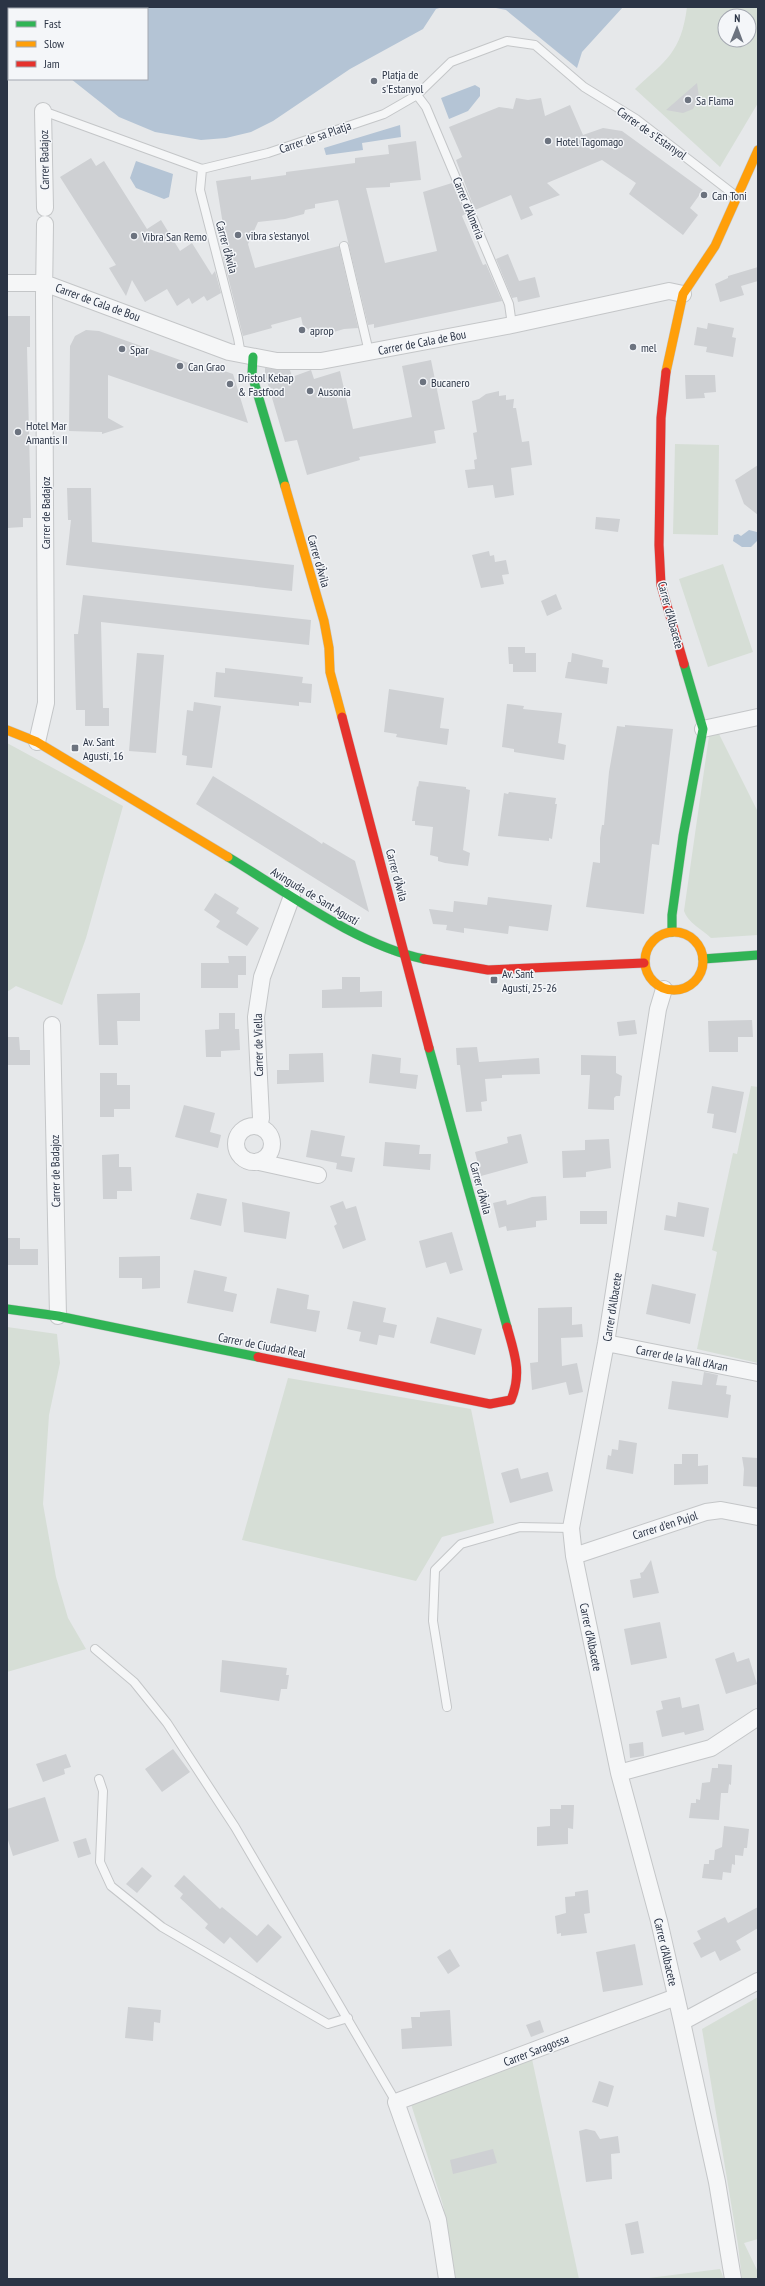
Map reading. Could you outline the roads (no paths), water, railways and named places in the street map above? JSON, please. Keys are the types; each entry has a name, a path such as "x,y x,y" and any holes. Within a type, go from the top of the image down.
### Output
{"street":[{"name":"Carrer Badajoz","path":"43,111 45,208 37,214 37,219 45,224 44,283"},
{"path":"683,294 715,246 758,150"},
{"name":"Carrer de Cala de Bou","path":"7,283 44,283 229,352 277,361 321,361 512,325 669,291 683,294"},
{"name":"Carrer de Badajoz","path":"37,742 46,703 44,283"},
{"name":"Carrer d'Albacete","path":"672,932 672,915 683,836 703,729 661,585 659,545 661,418 665,377 683,294"},
{"name":"Carrer d'Àvila","path":"247,356 324,621 329,648 330,672 402,940 404,955 517,1363 517,1385 511,1400"},
{"path":"703,729 758,718"},
{"name":"Avinguda de Sant Agustí","path":"7,730 37,742 136,800 358,936 404,955 457,966 488,970 644,963"},
{"name":"Carrer de Viella","path":"259,1126 261,1118 256,1017 262,977 292,896"},
{"path":"672,932 683,933 693,939 700,948 703,959 702,970 692,985 676,991 664,989 650,979 644,963 645,955 652,942 665,933 672,932"},
{"path":"703,959 758,955"},
{"name":"Carrer d'Albacete","path":"664,989 658,1009 606,1343 571,1528 574,1556 620,1773 659,1921 717,2182 733,2279"},
{"name":"Carrer de Badajoz","path":"52,1025 58,1316"},
{"path":"259,1162 269,1155 272,1144 268,1133 259,1126 247,1127 238,1135 236,1147 242,1158 247,1161 259,1162 318,1175"},
{"name":"Carrer de Ciudad Real","path":"7,1309 58,1316 490,1404 511,1400"},
{"name":"Carrer de la Vall d'Aran","path":"606,1343 758,1373"},
{"name":"Carrer d'en Pujol","path":"574,1556 706,1512 720,1510 758,1516"},
{"path":"620,1773 711,1748 758,1717"},
{"path":"682,2022 758,1981"},
{"name":"Carrer Saragossa","path":"396,2102 676,1997"},
{"path":"396,2102 438,2220 447,2279"}],"lane":[{"name":"Carrer de sa Platja","path":"202,170 268,153 384,114 416,95 451,62 507,41 535,45 566,72"},
{"name":"Carrer de s'Estanyol","path":"566,72 600,98 636,119 738,197"},
{"name":"Carrer d'Almeria","path":"416,95 426,106 452,165 509,304 512,325"},
{"path":"43,111 202,170"},
{"name":"Carrer d'Àvila","path":"202,170 200,190 238,338 247,356"},
{"path":"344,246 369,352"},
{"path":"447,1707 433,1621 435,1570 460,1544 520,1527 571,1528"},
{"path":"96,1649 134,1682 167,1723 235,1826 396,2102"},
{"path":"99,1779 103,1791 100,1862 111,1886 162,1927 328,2024 348,2018"}],"water":[{"path":"7,7 443,7 436,9 423,29 350,69 273,121 251,132 226,138 201,140 155,132 119,117 72,80 148,80 148,8 8,8 7,29"},
{"path":"491,7 623,7 582,52 577,68 506,10"},
{"path":"475,85 480,88 480,96 468,111 449,119 441,98"},
{"path":"400,125 401,137 362,143 363,150 326,155 324,148"},
{"path":"136,161 173,174 169,197 164,199 136,188 130,178"},
{"path":"749,530 757,532 757,541 751,547 742,547 733,541 734,535 738,534 741,536"}],"place":[{"name":"Platja de s'Estanyol","path":"374,81"},
{"name":"Sa Flama","path":"688,100"},
{"name":"Hotel Tagomago","path":"548,141"},
{"name":"Can Toni","path":"704,195"},
{"name":"vibra s'estanyol","path":"238,235"},
{"name":"Vibra San Remo","path":"134,236"},
{"name":"aprop","path":"302,330"},
{"name":"mel","path":"633,347"},
{"name":"Spar","path":"122,349"},
{"name":"Can Grao","path":"180,366"},
{"name":"Bucanero","path":"423,382"},
{"name":"Dristol Kebap & Fastfood","path":"230,384"},
{"name":"Ausonia","path":"310,391"},
{"name":"Hotel Mar Amantis II","path":"18,432"},
{"name":"Av. Sant Agustí, 16","path":"75,748"},
{"name":"Av. Sant Agustí, 25-26","path":"494,980"}]}
